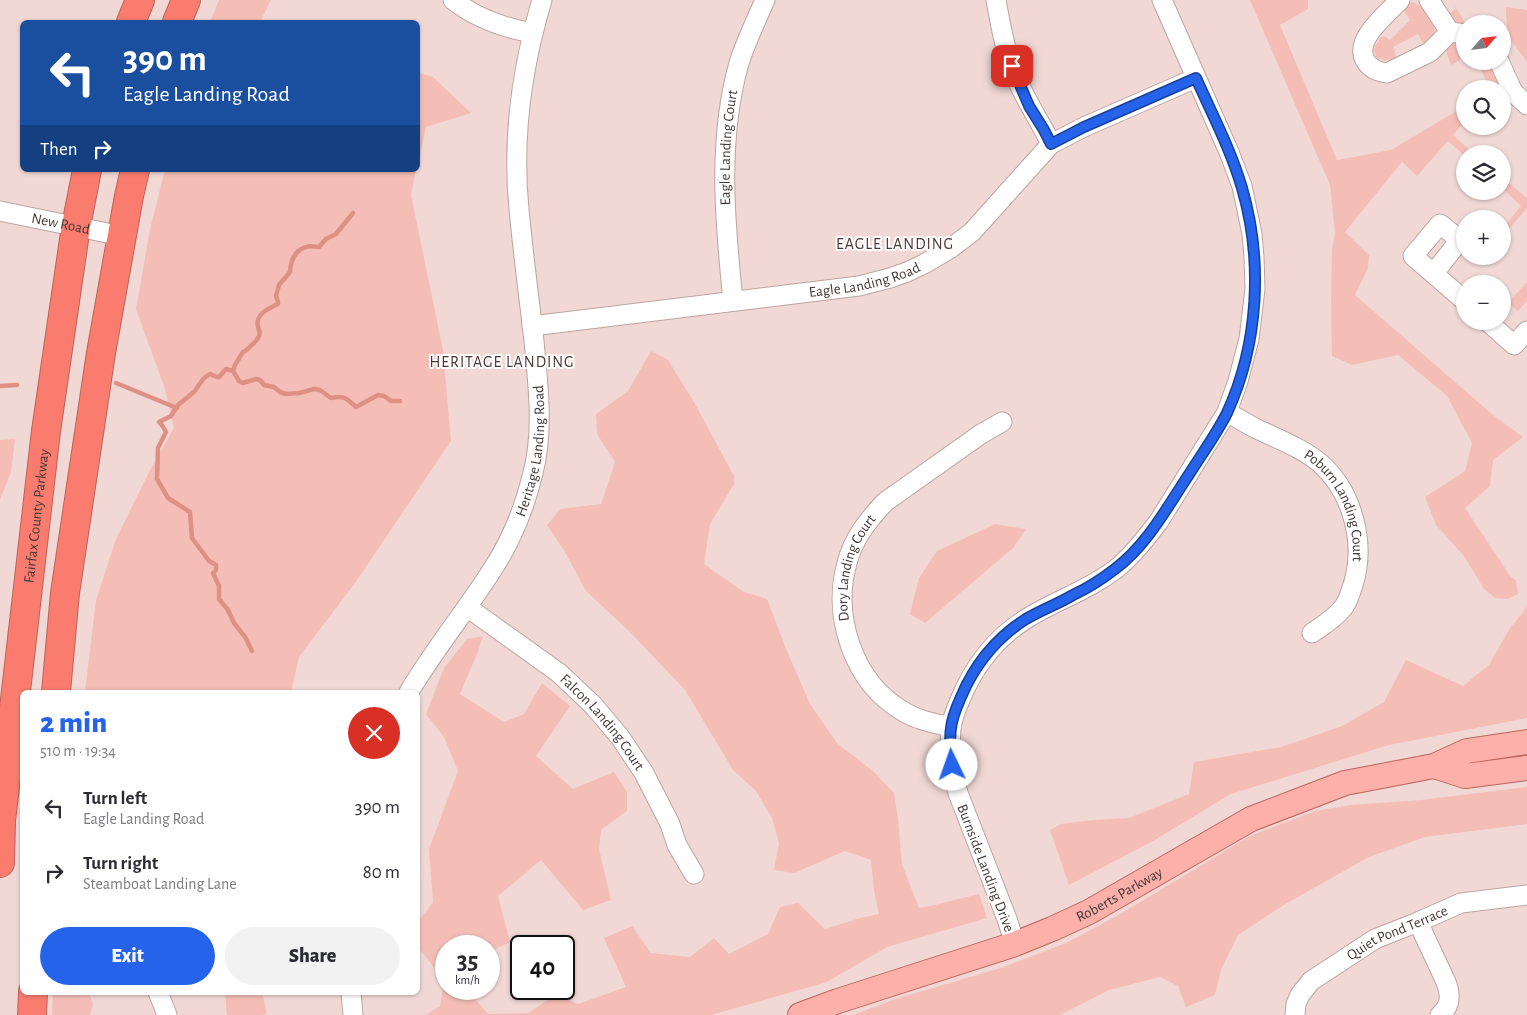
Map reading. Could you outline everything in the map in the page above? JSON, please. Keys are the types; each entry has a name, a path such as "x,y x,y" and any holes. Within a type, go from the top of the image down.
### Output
{"highway":[{"path":"133,20 140,0"},
{"path":"179,20 186,0"},
{"name":"Fairfax County Parkway","path":"0,863 2,790 46,431 76,226 87,172"},
{"path":"56,690 65,593 101,353 135,172"},
{"path":"32,1015 33,995"}],"main road":[{"name":"Roberts Parkway","path":"800,1015 1015,944 1089,912 1251,819 1345,783 1434,766 1467,751 1527,742"},
{"name":"Roberts Parkway","path":"1434,766 1465,776 1527,768"}],"street":[{"path":"453,0 474,13 496,23 532,33"},
{"name":"Heritage Landing Road","path":"411,690 434,651 495,566 509,540 523,508 538,446 540,418 516,169 519,118 527,62 532,33 542,0"},
{"name":"Eagle Landing Court","path":"733,301 724,175 725,140 732,94 740,63 748,38 765,0"},
{"path":"996,0 1006,51 1017,80 1029,106 1051,144"},
{"name":"Burnside Landing Drive","path":"1015,944 953,777 950,752 951,727 956,708 966,684 984,655 997,641 1027,618 1096,583 1116,568 1137,548 1159,521 1227,412 1238,382 1249,339 1255,289 1254,253 1242,186 1162,0"},
{"path":"1400,0 1368,33 1363,44 1362,54 1367,64 1374,70 1388,73 1430,52 1456,34"},
{"path":"1429,0 1456,31"},
{"path":"1503,70 1512,92 1527,105"},
{"name":"Eagle Landing Road","path":"532,326 859,286 890,278 921,266 951,248 972,232 1051,144 1084,127 1196,78"},
{"name":"New Road","path":"0,211 122,236"},
{"path":"1434,273 1456,293"},
{"path":"1497,330 1514,345 1527,331"},
{"name":"Poburn Landing Court","path":"1227,412 1301,450 1320,463 1336,481 1349,505 1355,523 1358,544 1355,578 1349,597 1342,609 1312,634"},
{"name":"Dory Landing Court","path":"951,727 921,720 902,711 883,697 864,674 852,650 845,624 843,588 847,563 862,530 885,502 981,434 1002,422"},
{"name":"Falcon Landing Court","path":"467,607 559,673 593,705 620,736 644,773 670,824 677,845 694,874"},
{"name":"Quiet Pond Terrace","path":"1295,1015 1296,1004 1300,995 1311,981 1375,939 1461,903 1527,895"},
{"path":"1418,922 1450,993 1449,1004 1440,1015"},
{"path":"159,995 168,1015"},
{"path":"351,995 353,1015"}],"shaded area":[{"path":"219,0 271,0 261,20 211,20"},
{"path":"1250,0 1308,0 1308,9 1280,25 1337,160 1391,150 1456,111 1456,132 1453,135 1464,145 1456,145 1456,148 1448,141 1417,176 1402,162 1345,232 1369,255 1368,268 1355,295 1493,415 1523,437 1493,460 1490,486 1465,508 1511,577 1516,580 1518,594 1508,599 1495,598 1484,589 1464,556 1436,525 1425,497 1465,471 1472,443 1447,396 1398,355 1352,365 1332,356 1332,250 1335,234 1330,185"},
{"path":"1451,0 1460,15 1456,15 1456,22 1453,21 1449,14 1456,9"},
{"path":"1412,2 1425,10 1432,19 1435,29 1433,37 1425,44 1418,34 1393,47 1395,58 1386,60 1376,57 1374,48 1381,37 1384,36 1390,40 1410,20 1404,11 1405,5"},
{"path":"1506,7 1527,10 1527,62 1511,40 1511,15 1506,15"},
{"path":"1456,41 1456,62 1451,65 1446,51 1451,43"},
{"path":"1481,70 1494,70 1498,80 1486,80"},
{"path":"420,74 433,77 471,113 426,127 420,156"},
{"path":"164,172 416,172 411,195 443,350 451,441 355,583 299,657 291,690 85,690 96,600 116,539 149,472 174,428 165,389 136,309 150,229"},
{"path":"1511,185 1527,198 1527,208 1511,227 1511,218 1521,206 1511,197"},
{"path":"1527,282 1527,301 1518,311 1511,305 1511,300"},
{"path":"651,351 668,360 694,402 734,476 734,484 710,524 704,564 744,592 767,599 810,704 837,743 874,772 894,793 902,864 919,908 979,894 987,918 887,947 827,982 711,1015 426,1015 440,1006 441,1000 476,1000 488,1014 528,1013 548,1000 568,1000 578,1004 626,987 604,938 632,926 651,953 690,957 714,938 729,954 768,934 780,907 798,903 825,929 879,914 874,891 871,860 845,851 794,873 774,870 779,843 772,818 756,791 733,770 685,690 631,633 586,591 565,552 547,525 560,509 601,504 615,462 597,434 596,414 628,391"},
{"path":"15,439 11,472 0,500 0,440"},
{"path":"995,524 1026,529 1013,548 925,623 910,614 919,578 937,551"},
{"path":"1527,607 1527,718 1389,745 1231,794 1153,841 1069,885 1050,830 1061,824 1129,818 1189,794 1194,762 1281,747 1342,726 1384,702 1406,660 1463,686 1489,665 1510,628"},
{"path":"483,636 460,694 504,722 524,714 542,683 570,706 536,756 573,789 614,772 627,792 627,811 601,830 599,849 611,900 583,910 541,860 498,896 510,942 500,947 500,935 435,935 435,969 420,951 420,919 433,902 429,849 458,771 444,737 426,714 444,668 467,639"},
{"path":"1527,787 1527,824 1425,837 1369,857 1287,903 1238,935 1221,970 1215,995 1186,1007 1178,986 1160,977 1109,990 1060,1015 853,1015 898,998 1001,968 1066,943 1122,913 1250,836 1315,811 1350,805 1421,800"},
{"path":"53,995 90,995 93,1004 90,1015 52,1015"},
{"path":"225,995 262,995 267,1013 263,1015 227,1015"}],"waterway":[{"path":"233,371 243,352 259,336 258,319 260,315 278,304 276,296 279,285 290,272 292,260 298,251 307,247 319,247 326,239 336,234 353,213"},
{"path":"252,651 228,610 219,599 219,586 213,573 216,570 216,565 209,561 192,538 190,512 168,498 157,479 158,448 166,432 159,422 171,416 178,405 194,392 204,378 210,374 219,377 226,369 233,371 239,381 243,383 256,379 260,380 264,385 274,387 286,394 314,389 320,390 331,398 345,398 356,407 378,395 384,396 391,401 400,401"},
{"path":"116,383 177,408"},
{"path":"0,386 17,385"}],"district":[{"name":"EAGLE LANDING","path":"895,243"},
{"name":"HERITAGE LANDING","path":"502,361"}],"route":[{"path":"952,765 950,752 951,727 956,708 966,684 984,655 997,641 1027,618 1073,596 1096,583 1116,568 1134,552 1159,521 1227,412 1243,364 1254,306 1254,253 1248,210 1242,186 1196,78 1084,127 1051,144 1029,106 1012,66"}]}
